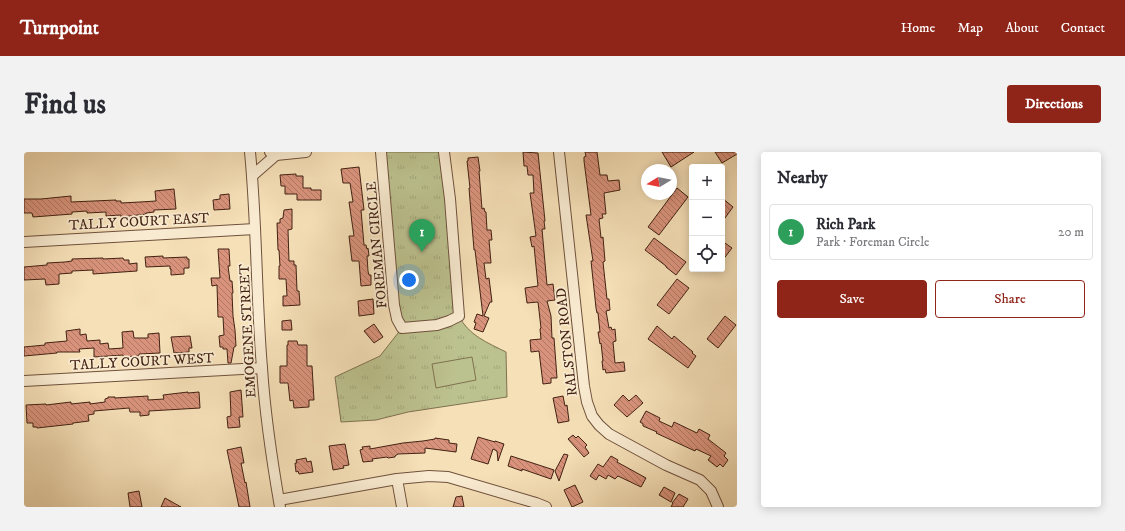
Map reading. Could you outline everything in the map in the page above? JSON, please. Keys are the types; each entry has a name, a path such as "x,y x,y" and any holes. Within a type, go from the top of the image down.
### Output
{"street":[{"name":"EMOGENE STREET","path":"250,152 262,368 273,466 279,504"},
{"path":"252,176 273,153 306,152"},
{"name":"FOREMAN CIRCLE","path":"381,152 394,305 397,320 402,328 437,325 459,316 450,199 444,152"},
{"name":"RALSTON ROAD","path":"560,152 584,386 587,402 592,416 609,434 666,465 700,480 711,491 718,507"},
{"name":"TALLY COURT EAST","path":"24,242 255,229"},
{"name":"TALLY COURT WEST","path":"24,381 262,368"},
{"path":"279,504 397,479 429,476 448,477 536,502 546,507"},
{"path":"397,479 402,507"}],"green space":[{"path":"381,152 444,152 459,316 463,323 479,338 506,352 507,397 408,412 376,420 341,422 335,377 380,356 402,328 397,319"},
{"path":"472,357 476,380 436,388 432,364"}],"building":[{"path":"523,152 538,153 545,221 545,229 542,229 547,285 553,284 555,300 547,301 551,316 552,338 554,338 557,378 551,378 551,383 543,384 539,351 531,352 530,340 541,339 538,302 527,303 525,288 538,286 534,246 532,247 530,237 536,236 530,193 534,193 533,175 528,175 527,166 524,166"},
{"path":"585,152 597,152 600,175 607,175 608,181 619,180 620,190 604,193 606,214 602,214 603,218 599,219 601,238 603,237 605,261 603,262 607,299 609,299 610,310 606,311 609,328 611,327 612,330 615,329 616,341 613,342 615,363 624,362 625,371 606,373 605,369 603,370 601,343 600,344 598,332 600,332 598,313 596,308 591,261 593,261 586,215 591,215 584,161 584,157 586,156"},
{"path":"662,152 694,152 676,164 669,164"},
{"path":"715,152 737,152 737,154 722,163"},
{"path":"478,157 482,209 484,208 486,212 487,230 491,230 492,240 489,240 491,263 484,263 486,279 489,278 492,302 490,302 484,316 489,318 483,332 474,329 476,323 474,322 477,314 483,316 474,250 467,161 468,158"},
{"path":"359,167 364,210 361,210 364,245 366,245 367,249 368,248 368,271 369,275 371,275 371,285 361,286 359,261 352,261 349,236 354,236 349,202 353,202 350,183 343,183 341,169"},
{"path":"296,174 296,176 303,176 303,188 321,190 321,200 297,200 297,194 285,194 285,186 281,186 280,175"},
{"path":"677,188 688,197 659,235 648,227 668,200 677,200"},
{"path":"174,189 176,209 154,210 154,212 146,214 121,217 121,215 106,216 106,212 87,213 87,211 72,212 72,214 33,217 32,213 24,213 24,199 71,196 71,202 116,200 121,201 121,203 156,201 155,191"},
{"path":"229,194 230,209 214,210 213,200 220,199 220,195"},
{"path":"725,200 733,207 725,218"},
{"path":"292,209 292,229 288,230 289,261 294,261 294,265 296,265 297,291 299,291 300,305 283,306 283,296 287,296 286,279 279,279 280,266 277,223 280,223 280,219 283,218 284,210"},
{"path":"654,238 686,262 676,275 645,250"},
{"path":"725,243 732,248 725,257"},
{"path":"218,249 229,249 230,266 228,266 230,281 232,281 236,346 234,347 231,363 228,363 227,349 220,347 219,336 224,335 223,317 218,317 217,285 212,286 211,278 220,278"},
{"path":"163,256 163,258 187,257 187,259 189,259 189,268 184,268 184,274 171,275 170,266 146,267 145,257"},
{"path":"123,258 124,260 129,260 129,264 137,263 137,271 93,274 93,270 72,271 72,273 59,274 59,284 46,285 45,279 24,280 24,267 72,261 72,259"},
{"path":"677,279 689,288 669,314 657,305"},
{"path":"373,299 374,314 359,316 358,301"},
{"path":"725,316 736,325 718,348 707,339"},
{"path":"291,320 292,330 282,330 282,321"},
{"path":"374,324 383,337 374,343 364,331"},
{"path":"657,326 672,339 674,336 696,356 688,368 648,339"},
{"path":"80,329 80,335 86,334 87,341 100,340 100,344 108,343 109,349 123,348 122,332 133,331 134,338 148,338 148,334 159,333 160,353 139,354 139,356 123,357 123,355 94,357 94,348 79,349 80,352 57,352 24,356 24,347 67,341 66,331"},
{"path":"190,336 192,348 189,348 189,352 174,353 171,337"},
{"path":"288,341 297,341 298,345 307,345 307,366 312,366 314,400 309,400 309,407 294,408 293,400 290,401 288,383 280,383 280,366 287,366"},
{"path":"241,390 243,417 239,417 240,427 228,428 227,417 231,416 230,392"},
{"path":"199,392 200,408 149,411 149,415 140,416 140,412 130,412 129,408 94,411 94,414 88,415 89,421 73,424 37,428 33,427 33,423 27,423 26,405 46,405 71,402 71,404 90,402 90,404 105,402 105,399 108,397 148,396 148,400 164,399 163,395"},
{"path":"623,395 629,401 636,395 643,403 627,417 614,405"},
{"path":"563,396 565,406 567,405 569,421 558,423 553,398"},
{"path":"646,411 660,418 659,421 672,427 674,422 697,433 699,429 710,435 708,439 726,453 724,456 728,460 723,467 720,464 717,467 708,460 711,456 696,449 695,451 643,426 640,422"},
{"path":"573,435 576,438 578,436 587,445 585,447 589,453 584,457 568,439"},
{"path":"478,437 504,444 498,461 497,451 493,449 488,464 471,459"},
{"path":"435,438 449,440 449,443 457,444 456,452 425,448 425,453 398,454 395,457 372,459 373,461 363,462 360,450 363,449 362,447 370,446 370,449"},
{"path":"345,444 349,465 343,466 344,468 333,470 329,446"},
{"path":"241,447 244,463 241,463 250,507 239,507 227,450"},
{"path":"564,454 568,455 559,481 555,471"},
{"path":"511,456 554,470 551,479 508,466"},
{"path":"611,456 618,460 617,462 646,478 641,487 618,476 615,479 608,475 606,479 599,475 596,480 590,476 598,464 603,467"},
{"path":"306,458 307,462 311,461 313,472 299,474 298,471 296,472 296,460"},
{"path":"575,485 583,502 572,507 564,490"},
{"path":"664,487 675,493 671,502 659,495"},
{"path":"139,491 142,507 130,507 128,493"},
{"path":"679,494 688,499 683,507 671,507 672,503"},
{"path":"462,496 464,507 453,507 456,497"},
{"path":"165,498 181,507 161,507"}],"place":[{"name":"Rich Park","path":"422,252"}]}
